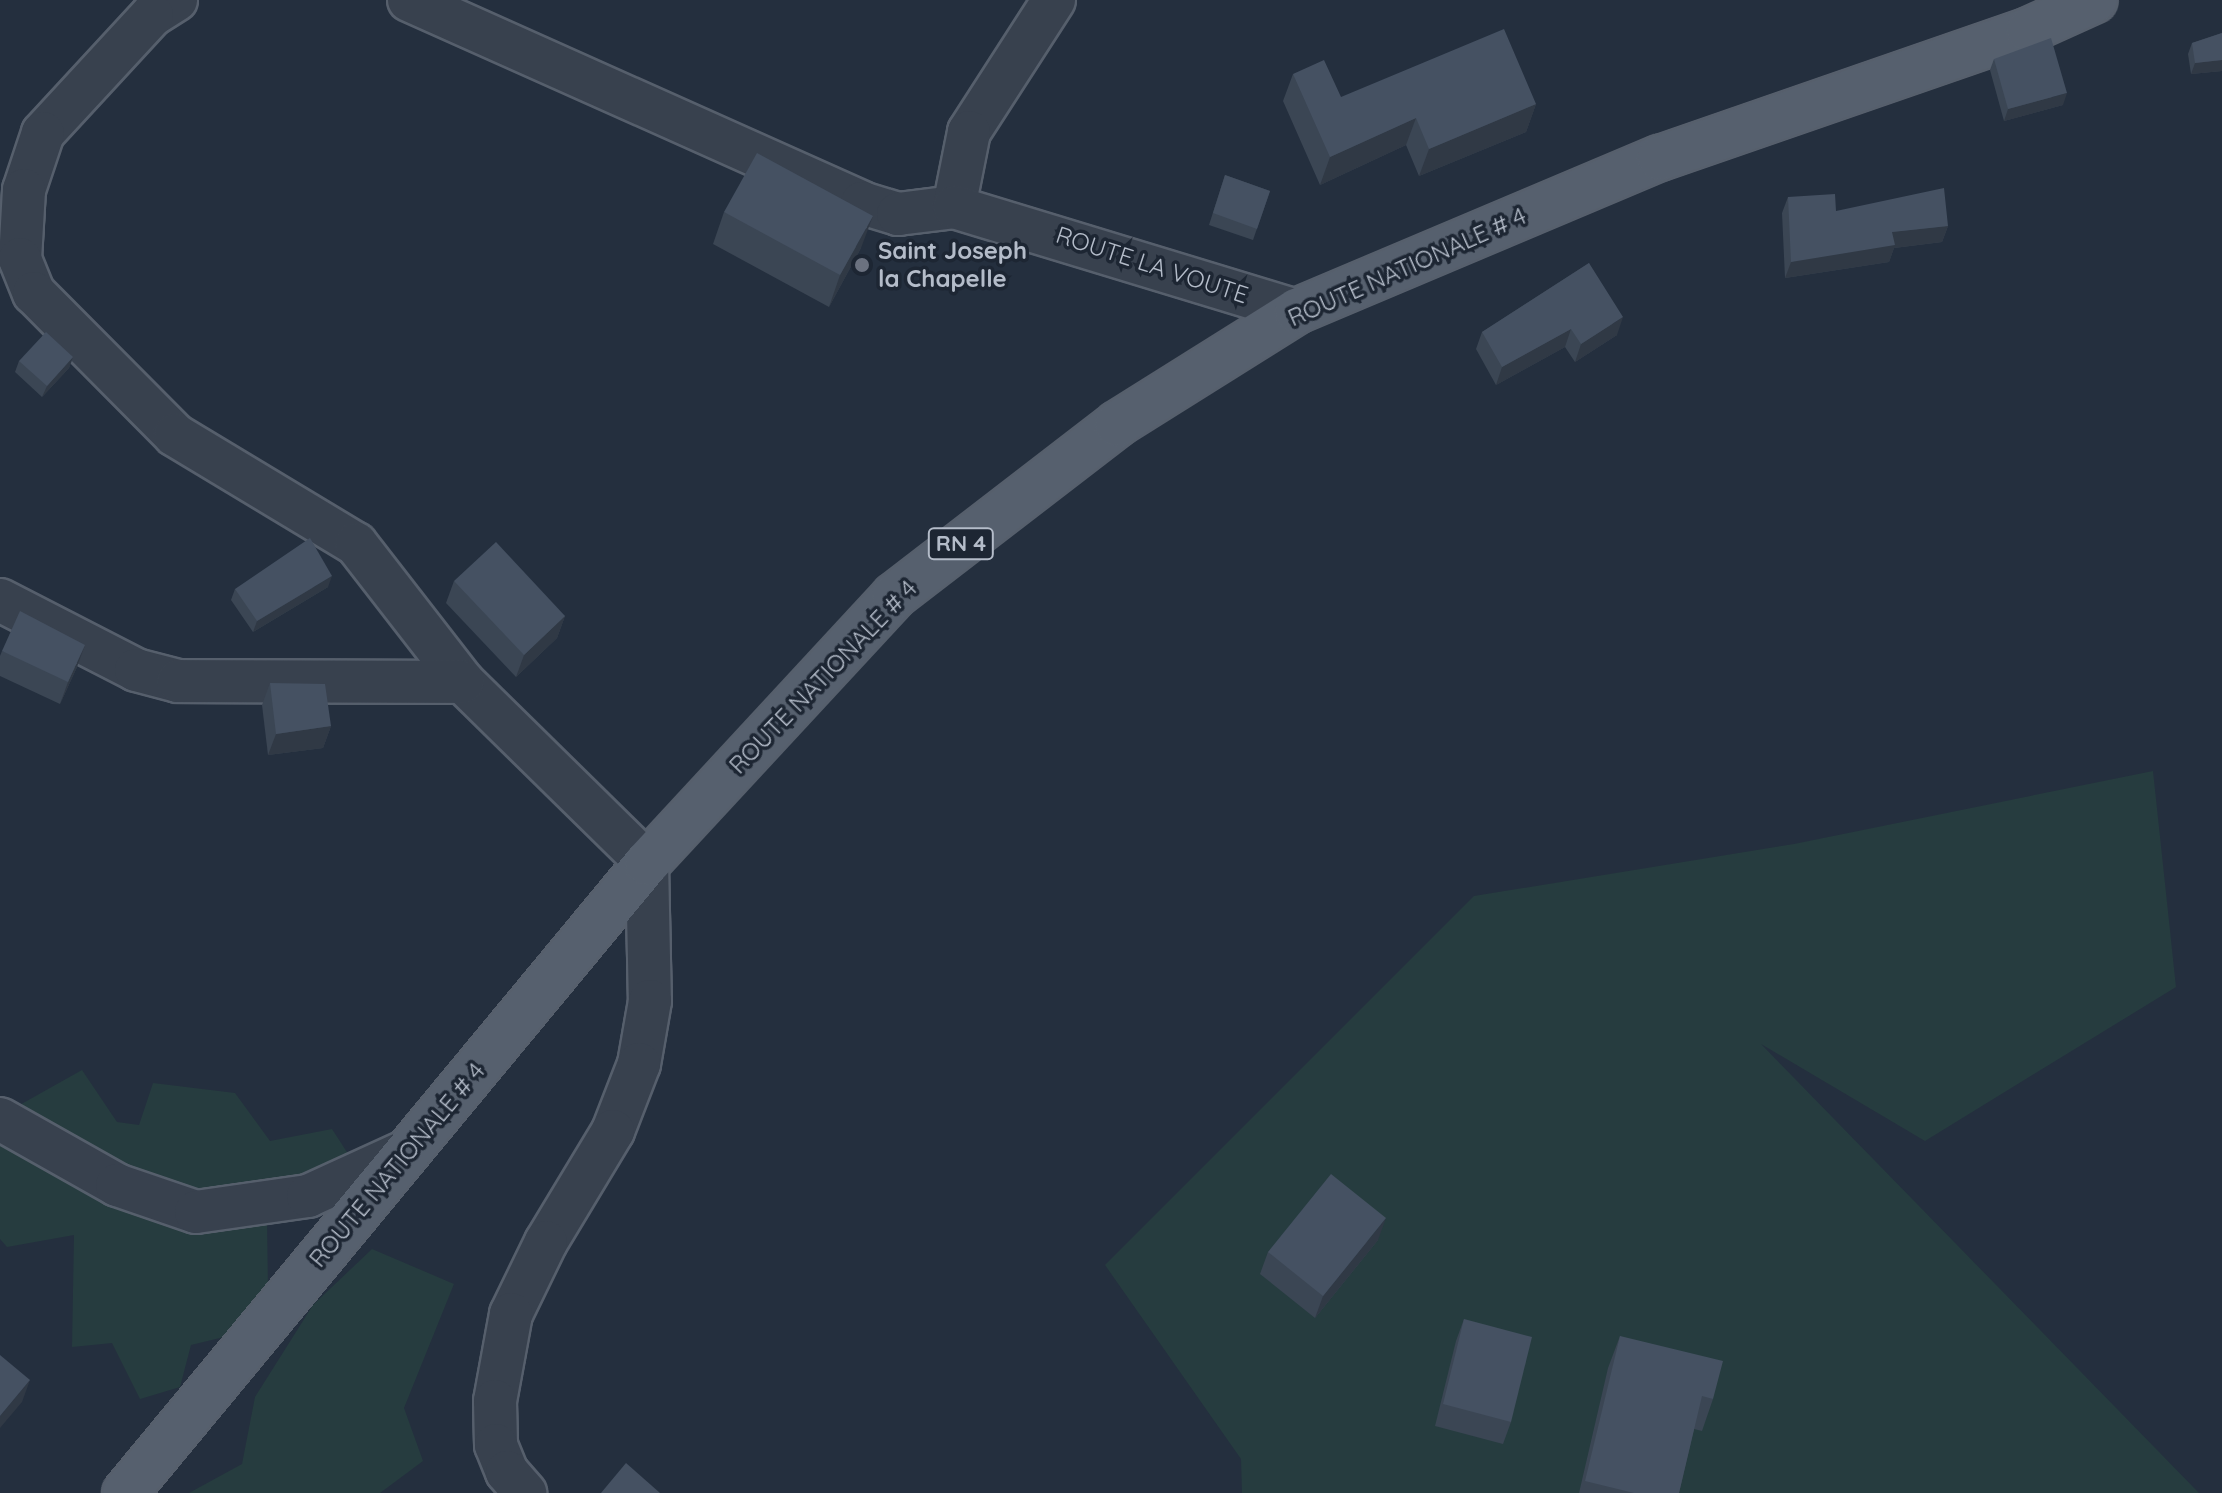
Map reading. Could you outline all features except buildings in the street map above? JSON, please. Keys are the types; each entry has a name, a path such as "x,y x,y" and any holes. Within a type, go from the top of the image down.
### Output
{"main road":[{"name":"ROUTE NATIONALE # 4","path":"125,1493 647,863 894,596 1117,424 1297,311 1660,158 2029,30 2095,0"}],"street":[{"path":"176,0 152,15 43,133 24,190 20,259 34,293 175,435 356,544 463,682 647,863 650,1001 639,1064 613,1131 546,1242 511,1314 495,1401 496,1445 507,1472 525,1493"},
{"path":"409,0 862,203 898,214 954,207 969,132 1054,0"},
{"name":"ROUTE LA VOUTE","path":"954,207 1297,311"},
{"path":"0,600 136,670 178,681 463,682"},
{"path":"0,1119 117,1185 196,1212 308,1196 411,1149"}],"green space":[{"path":"2153,771 2176,987 1925,1141 1761,1044 2199,1493 1242,1493 1241,1459 1105,1265 1474,896 1794,844"},
{"path":"82,1070 117,1122 139,1125 153,1083 235,1093 270,1141 332,1129 356,1166 267,1220 268,1287 224,1337 191,1345 180,1387 140,1399 112,1343 72,1347 74,1235 7,1247 0,1239 0,1116"},
{"path":"372,1249 454,1284 404,1408 423,1461 380,1493 189,1493 242,1464 255,1397 313,1305"}],"place":[{"name":"Saint Joseph la Chapelle","path":"862,265"}]}
